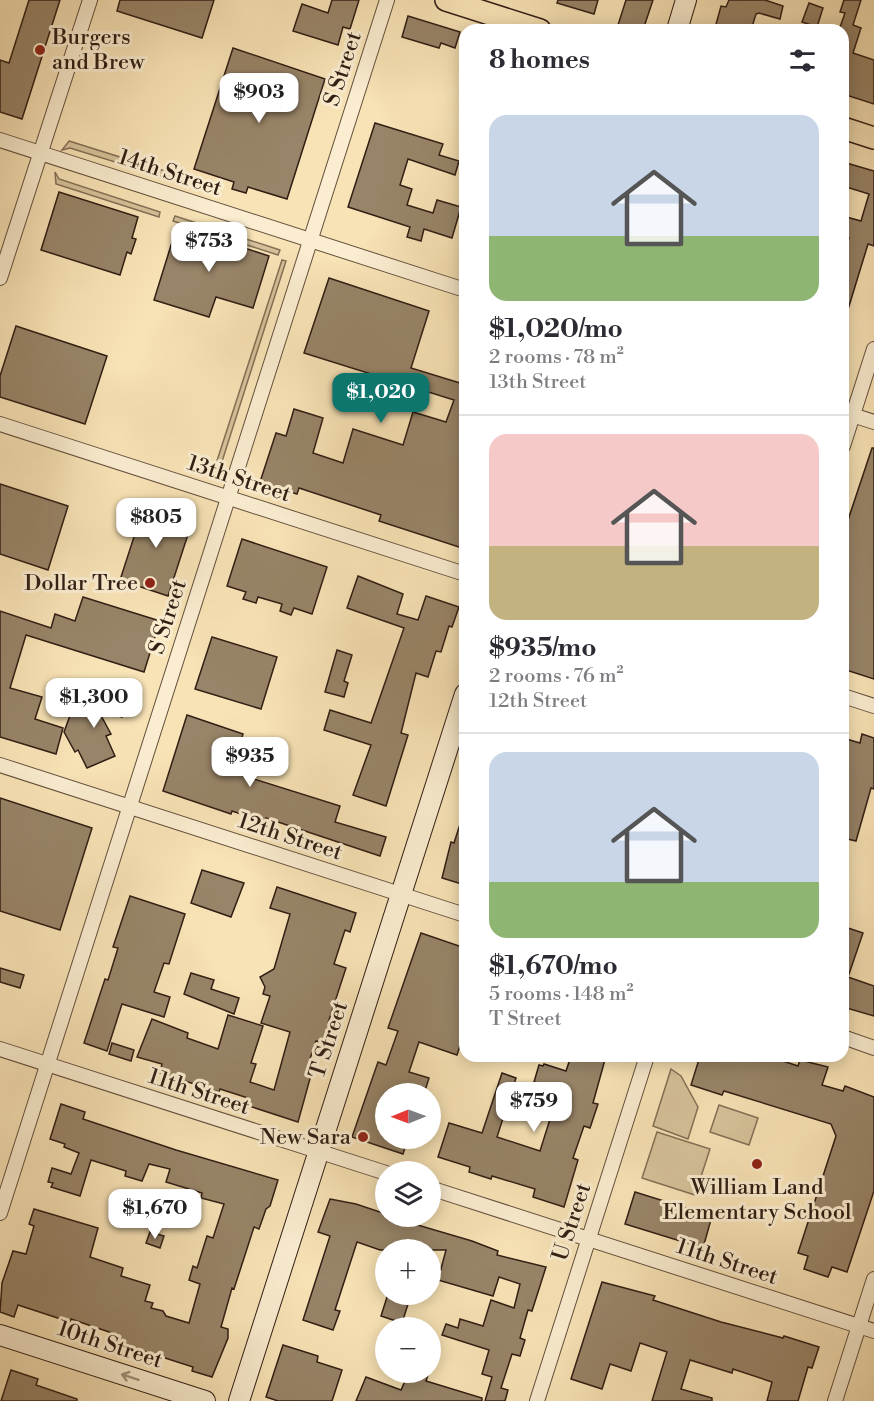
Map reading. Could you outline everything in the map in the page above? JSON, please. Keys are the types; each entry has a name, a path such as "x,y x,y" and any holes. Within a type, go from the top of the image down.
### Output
{"main road":[{"path":"446,0 521,24"},
{"path":"849,130 874,138"}],"street":[{"path":"0,278 90,0"},
{"name":"S Street","path":"0,1213 387,0"},
{"path":"679,24 686,0"},
{"name":"14th Street","path":"0,140 459,288"},
{"path":"849,412 874,349"},
{"path":"849,414 874,422"},
{"name":"13th Street","path":"0,424 459,572"},
{"path":"849,698 874,706"},
{"name":"T Street","path":"239,1401 459,713"},
{"name":"12th Street","path":"0,765 459,913"},
{"path":"849,1039 874,1048"},
{"name":"11th Street","path":"0,1049 375,1170"},
{"name":"U Street","path":"537,1401 645,1062"},
{"name":"11th Street","path":"441,1192 874,1331"},
{"path":"835,1401 874,1279"},
{"name":"10th Street","path":"0,1335 206,1401"}],"shaded area":[{"path":"69,141 174,174 170,179 70,148 62,150"},
{"path":"55,172 59,179 160,212 159,217 56,184"},
{"path":"175,216 280,250 278,255 173,221"},
{"path":"282,260 286,261 219,471 214,470"},
{"path":"671,1069 681,1076 698,1107 688,1139 653,1126"},
{"path":"719,1105 758,1118 749,1145 710,1132"},
{"path":"657,1132 710,1149 695,1195 642,1178"}],"building":[{"path":"29,0 60,0 22,119 0,112 0,60 9,63"},
{"path":"120,0 214,0 202,38 117,11"},
{"path":"332,0 359,0 350,29 343,27 338,45 293,31 302,4 328,13"},
{"path":"558,0 598,0 594,14 557,3"},
{"path":"626,0 653,0 645,24 618,24"},
{"path":"729,0 765,0 783,6 780,19 759,13 756,14 753,24 716,24 721,6 726,7"},
{"path":"844,0 861,0 853,25 861,28 853,53 874,60 874,104 849,96 849,24 841,24 845,13 840,12"},
{"path":"809,3 823,8 818,24 802,22"},
{"path":"408,16 459,32 455,48 441,43 439,48 402,37"},
{"path":"233,48 325,79 287,199 248,187 246,193 232,189 234,182 194,169"},
{"path":"375,123 443,144 439,155 459,161 455,175 408,159 400,185 412,189 407,205 433,213 437,200 459,206 452,238 424,229 421,241 407,237 410,227 348,207"},
{"path":"849,164 874,171 874,246 868,244 849,306 849,218 861,221 869,194 849,188"},
{"path":"59,192 138,217 132,238 136,239 131,254 127,252 120,275 41,250"},
{"path":"177,226 269,256 253,308 216,297 209,317 154,300"},
{"path":"329,278 429,311 411,368 459,383 459,547 379,521 381,515 299,488 297,494 260,482 276,433 286,436 294,409 323,418 313,453 343,463 353,429 403,445 413,412 446,422 454,400 304,353"},
{"path":"16,326 107,356 85,424 0,397 0,376"},
{"path":"872,448 874,448 874,679 849,671 849,517"},
{"path":"0,484 68,506 48,570 0,554"},
{"path":"145,503 193,519 168,596 120,580"},
{"path":"242,539 327,567 312,614 294,608 291,615 280,611 282,604 258,597 256,603 243,599 246,592 227,586"},
{"path":"358,576 403,594 397,614 418,620 426,596 459,607 452,627 449,626 441,652 436,651 428,677 416,673 401,733 408,735 386,806 353,795 371,745 324,730 330,710 371,723 404,628 347,608"},
{"path":"83,597 160,621 144,672 26,635 10,688 42,697 35,719 63,728 56,754 0,737 0,611 51,628 55,614 75,621"},
{"path":"212,637 277,657 261,709 195,689"},
{"path":"337,650 352,655 344,681 348,683 344,697 325,692"},
{"path":"104,691 128,698 122,717 98,710 111,734 106,736 115,756 87,768 78,750 75,752 64,732 71,713 77,708 92,714 97,695 102,696"},
{"path":"187,715 243,734 232,769 242,772 241,775 340,806 335,822 386,837 380,856 266,818 265,822 232,811 231,814 163,791"},
{"path":"862,734 874,738 874,789 871,788 856,841 849,839 849,740 860,743"},
{"path":"0,798 92,828 60,930 0,911"},
{"path":"459,827 459,883 442,878 451,842 454,843"},
{"path":"202,870 244,883 231,917 191,903"},
{"path":"277,887 356,913 350,932 345,930 334,964 346,968 324,1043 316,1041 305,1074 311,1075 298,1122 246,1105 248,1098 220,1089 219,1092 160,1073 162,1064 137,1057 152,1019 188,1033 187,1038 218,1049 228,1015 263,1026 251,1063 256,1064 250,1082 274,1090 290,1032 261,1023 270,996 263,994 265,987 260,977 274,969 290,914 270,908"},
{"path":"130,896 185,914 169,964 164,963 154,992 170,997 164,1017 122,1004 107,1051 84,1043 105,979 108,980 118,948 113,947"},
{"path":"849,928 863,933 849,974"},
{"path":"421,933 459,946 459,1049 457,1055 419,1042 409,1072 429,1078 427,1083 375,1083 375,1145 352,1137 378,1062 386,1065 398,1031 388,1028"},
{"path":"0,968 24,975 20,988 0,982"},
{"path":"191,973 214,980 211,989 239,998 234,1014 184,994"},
{"path":"849,977 874,986 874,1016 849,1009"},
{"path":"112,1043 134,1050 131,1061 109,1054"},
{"path":"569,1062 604,1062 593,1103 598,1104 590,1128 584,1126 573,1158 578,1160 564,1207 533,1197 535,1189 492,1176 491,1179 469,1172 470,1167 438,1157 449,1123 482,1133 502,1073 516,1078 497,1137 540,1151 551,1116 544,1113 553,1088 534,1082 539,1065 544,1064 566,1071"},
{"path":"698,1062 786,1062 798,1066 799,1062 808,1062 828,1067 822,1085 843,1091 845,1086 874,1097 874,1191 847,1272 832,1267 828,1277 804,1269 808,1256 798,1253 836,1136 831,1124 724,1091 722,1095 691,1085"},
{"path":"61,1104 85,1112 83,1119 176,1150 278,1180 270,1206 266,1209 259,1229 254,1227 234,1289 232,1288 221,1327 228,1329 228,1338 212,1377 192,1371 193,1367 134,1348 133,1352 112,1345 115,1334 71,1319 70,1322 18,1305 14,1317 0,1312 2,1283 13,1251 26,1254 34,1226 29,1224 34,1209 98,1228 90,1257 123,1268 121,1276 150,1285 145,1301 153,1303 151,1308 163,1311 166,1316 189,1323 200,1284 189,1280 193,1266 197,1268 207,1236 213,1238 224,1204 201,1198 202,1193 166,1182 170,1169 149,1164 142,1181 125,1176 126,1171 91,1160 80,1196 51,1187 53,1183 48,1182 52,1168 71,1174 79,1153 64,1147 65,1144 50,1139"},
{"path":"388,1149 405,1149 403,1154"},
{"path":"635,1192 712,1216 703,1248 625,1224"},
{"path":"330,1199 375,1210 375,1227 424,1227 498,1251 497,1255 546,1267 532,1311 528,1310 520,1338 525,1340 520,1356 512,1354 501,1388 508,1390 505,1401 485,1401 492,1377 482,1374 489,1350 442,1335 446,1324 458,1328 460,1319 483,1326 491,1300 514,1308 520,1284 499,1277 493,1296 441,1281 441,1269 446,1250 441,1250 441,1239 375,1239 375,1248 357,1242 335,1310 340,1311 333,1330 303,1320 330,1236 318,1232"},
{"path":"150,1232 164,1236 160,1248 146,1243"},
{"path":"602,1282 655,1296 653,1300 721,1322 783,1338 784,1336 819,1347 812,1368 808,1367 798,1401 767,1401 772,1382 733,1369 732,1373 690,1360 681,1389 712,1398 712,1401 652,1401 667,1352 640,1343 631,1371 610,1364 602,1389 571,1379"},
{"path":"384,1305 408,1305 404,1317 381,1316"},
{"path":"283,1345 318,1356 317,1362 342,1370 332,1401 278,1401 266,1397"},
{"path":"11,1370 38,1379 36,1385 77,1399 77,1401 1,1401"},
{"path":"366,1377 375,1380 375,1383 382,1383 401,1390 404,1383 433,1383 482,1398 482,1401 356,1401"}],"place":[{"name":"Burgers and Brew","path":"40,50"},
{"name":"Dollar Tree","path":"150,583"},
{"name":"New Sara","path":"363,1137"},
{"name":"William Land Elementary School","path":"757,1164"}]}
